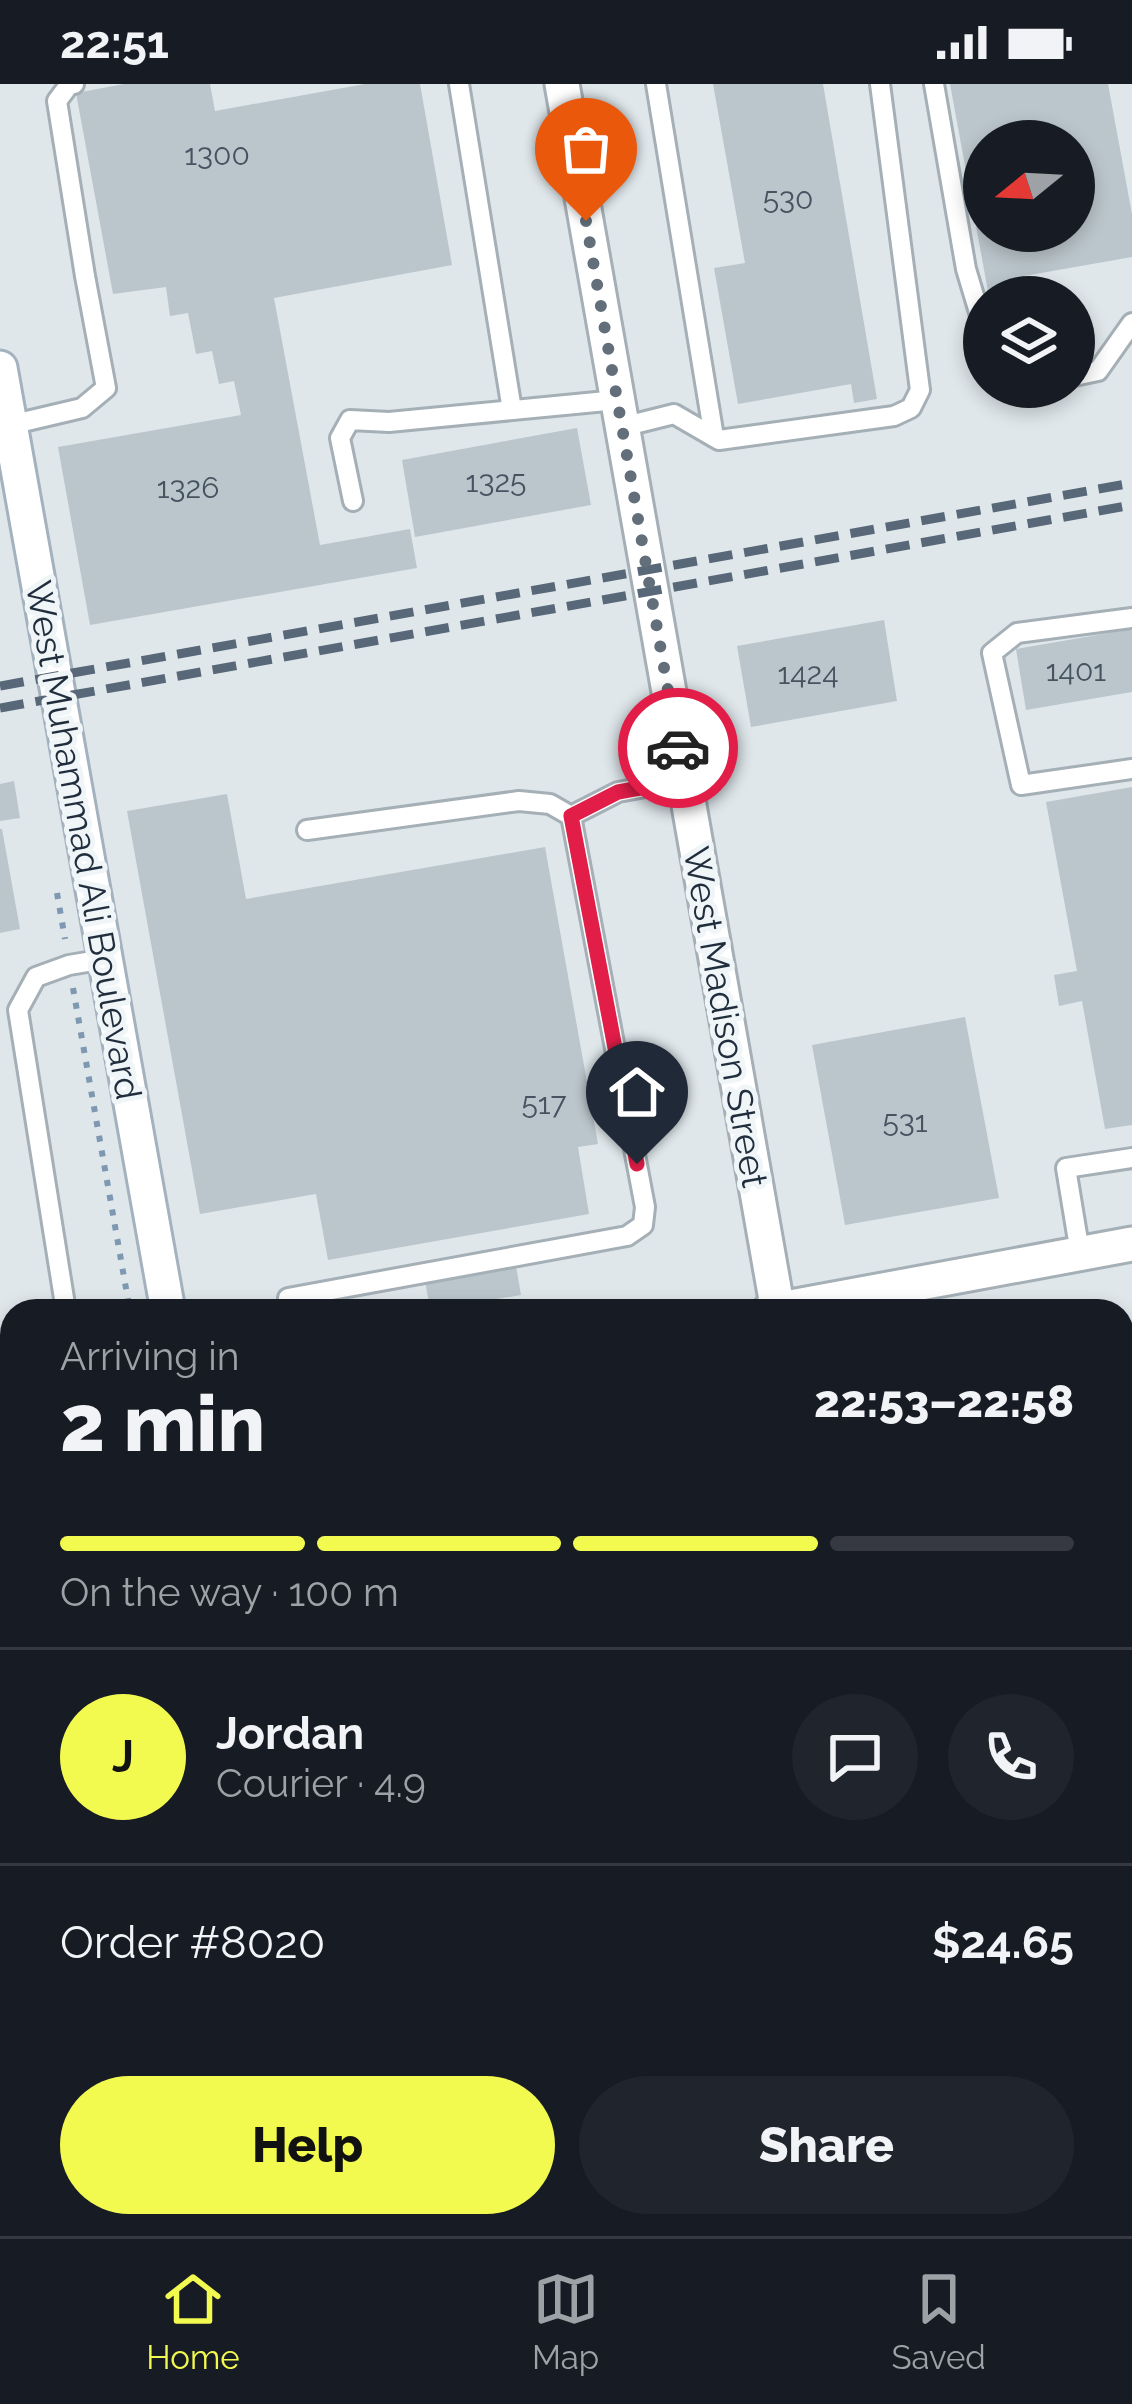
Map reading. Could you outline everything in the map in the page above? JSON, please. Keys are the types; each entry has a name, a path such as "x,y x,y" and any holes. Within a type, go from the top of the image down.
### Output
{"street":[{"name":"West Madison Street","path":"567,85 773,1299"},
{"name":"West Muhammad Ali Boulevard","path":"0,368 166,1299"},
{"path":"834,1299 1132,1244"}],"lane":[{"path":"10,425 82,407 106,388 57,101 74,84"},
{"path":"459,84 512,410"},
{"path":"656,84 714,437"},
{"path":"353,501 340,438 350,420 388,422 512,410 674,414 719,440 894,416 911,407 920,390 880,84"},
{"path":"934,84 968,276"},
{"path":"1095,372 1132,323"},
{"path":"1132,618 1017,633 992,653 1021,785 1132,769"},
{"path":"571,816 618,792 684,780"},
{"path":"288,1299 627,1236 643,1225 645,1207 571,816 550,804 519,802 307,830"},
{"path":"64,1299 18,1010 37,976 105,958"},
{"path":"1080,1253 1066,1168 1132,1158"}],"building":[{"path":"124,84 210,84 215,111 365,84 420,84 452,265 274,298 320,545 410,529 417,568 90,625 58,447 241,415 234,381 219,384 212,351 196,354 188,313 170,316 166,287 113,294 76,93"},
{"path":"713,84 823,84 877,399 854,403 851,384 738,404 714,268 745,263"},
{"path":"950,84 1108,84 1132,214 1132,257 1024,276 985,276 981,252 1095,252 1095,120 963,120 963,155"},
{"path":"577,428 591,505 415,537 402,460"},
{"path":"884,620 897,701 751,727 737,646"},
{"path":"1132,629 1132,692 1026,710 1016,649"},
{"path":"14,781 20,818 0,821 0,784"},
{"path":"1132,787 1132,1125 1105,1129 1082,1001 1059,1006 1054,975 1077,971 1046,802"},
{"path":"227,794 246,899 545,847 598,1144 578,1147 589,1214 328,1260 316,1194 200,1214 127,811"},
{"path":"0,829 20,929 0,933"},
{"path":"965,1017 999,1198 845,1225 812,1045"},
{"path":"516,1266 521,1295 428,1299 425,1280"}],"railway":[{"path":"0,686 1132,483"},
{"path":"0,708 1132,505"}],"way so far":[{"path":"586,221 678,748"}],"route":[{"path":"637,1164 571,816 618,792 684,780 678,748"}]}
